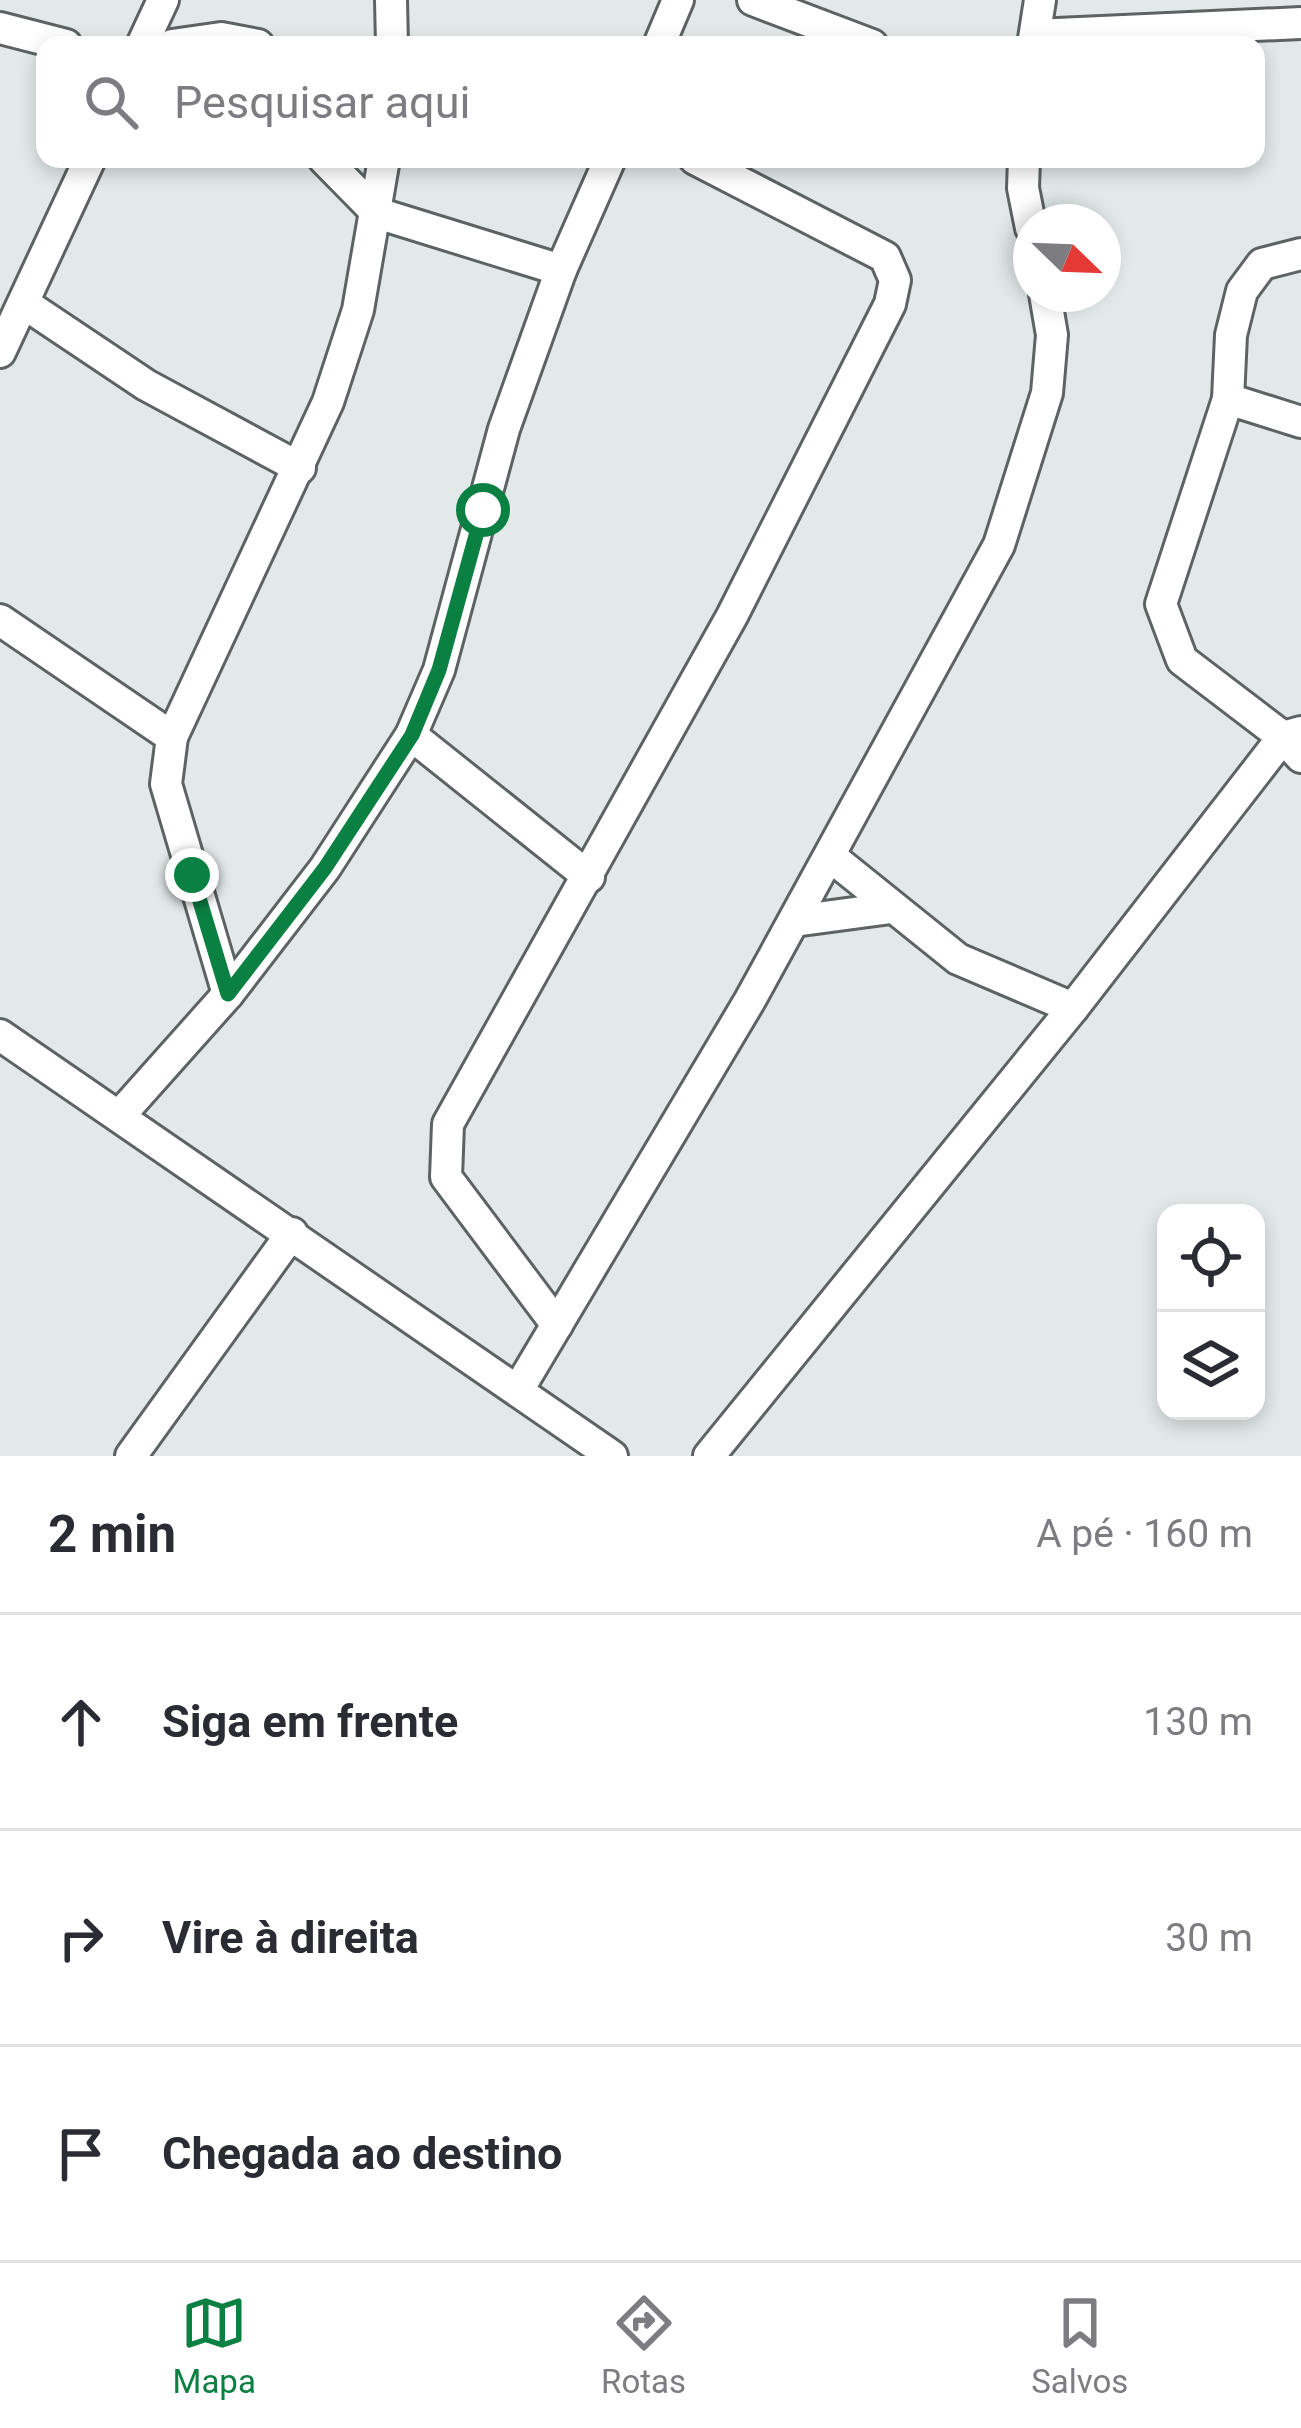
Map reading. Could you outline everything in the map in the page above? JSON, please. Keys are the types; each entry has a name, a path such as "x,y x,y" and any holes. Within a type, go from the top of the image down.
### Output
{"street":[{"path":"146,36 163,0"},
{"path":"391,0 392,36"},
{"path":"663,36 678,0"},
{"path":"753,0 838,15 862,36"},
{"path":"1035,36 1040,0"},
{"path":"1061,36 1207,14 1301,23"},
{"path":"0,28 36,37"},
{"path":"0,352 87,168"},
{"path":"333,168 377,213 561,270"},
{"path":"228,994 166,784 172,737 300,468 358,310 383,168"},
{"path":"121,1114 228,994 325,868 412,735 439,670 504,430 561,270 606,168"},
{"path":"557,1325 446,1177 448,1124 589,878 742,595 890,304 896,280 885,256 713,168"},
{"path":"1023,168 1026,204"},
{"path":"709,1456 1295,742 1182,659 1160,604 1228,399 1231,335 1242,291 1262,264 1301,254"},
{"path":"25,304 146,386 300,468"},
{"path":"518,1390 794,922 999,545 1047,393 1052,335 1048,312"},
{"path":"1228,399 1301,422"},
{"path":"0,620 172,737"},
{"path":"412,735 589,878"},
{"path":"830,856 958,959 1073,1008"},
{"path":"794,922 891,908"},
{"path":"0,1035 610,1455"},
{"path":"130,1456 292,1233"}],"route":[{"path":"192,875 228,994 325,868 412,735 439,670 483,510"}]}
